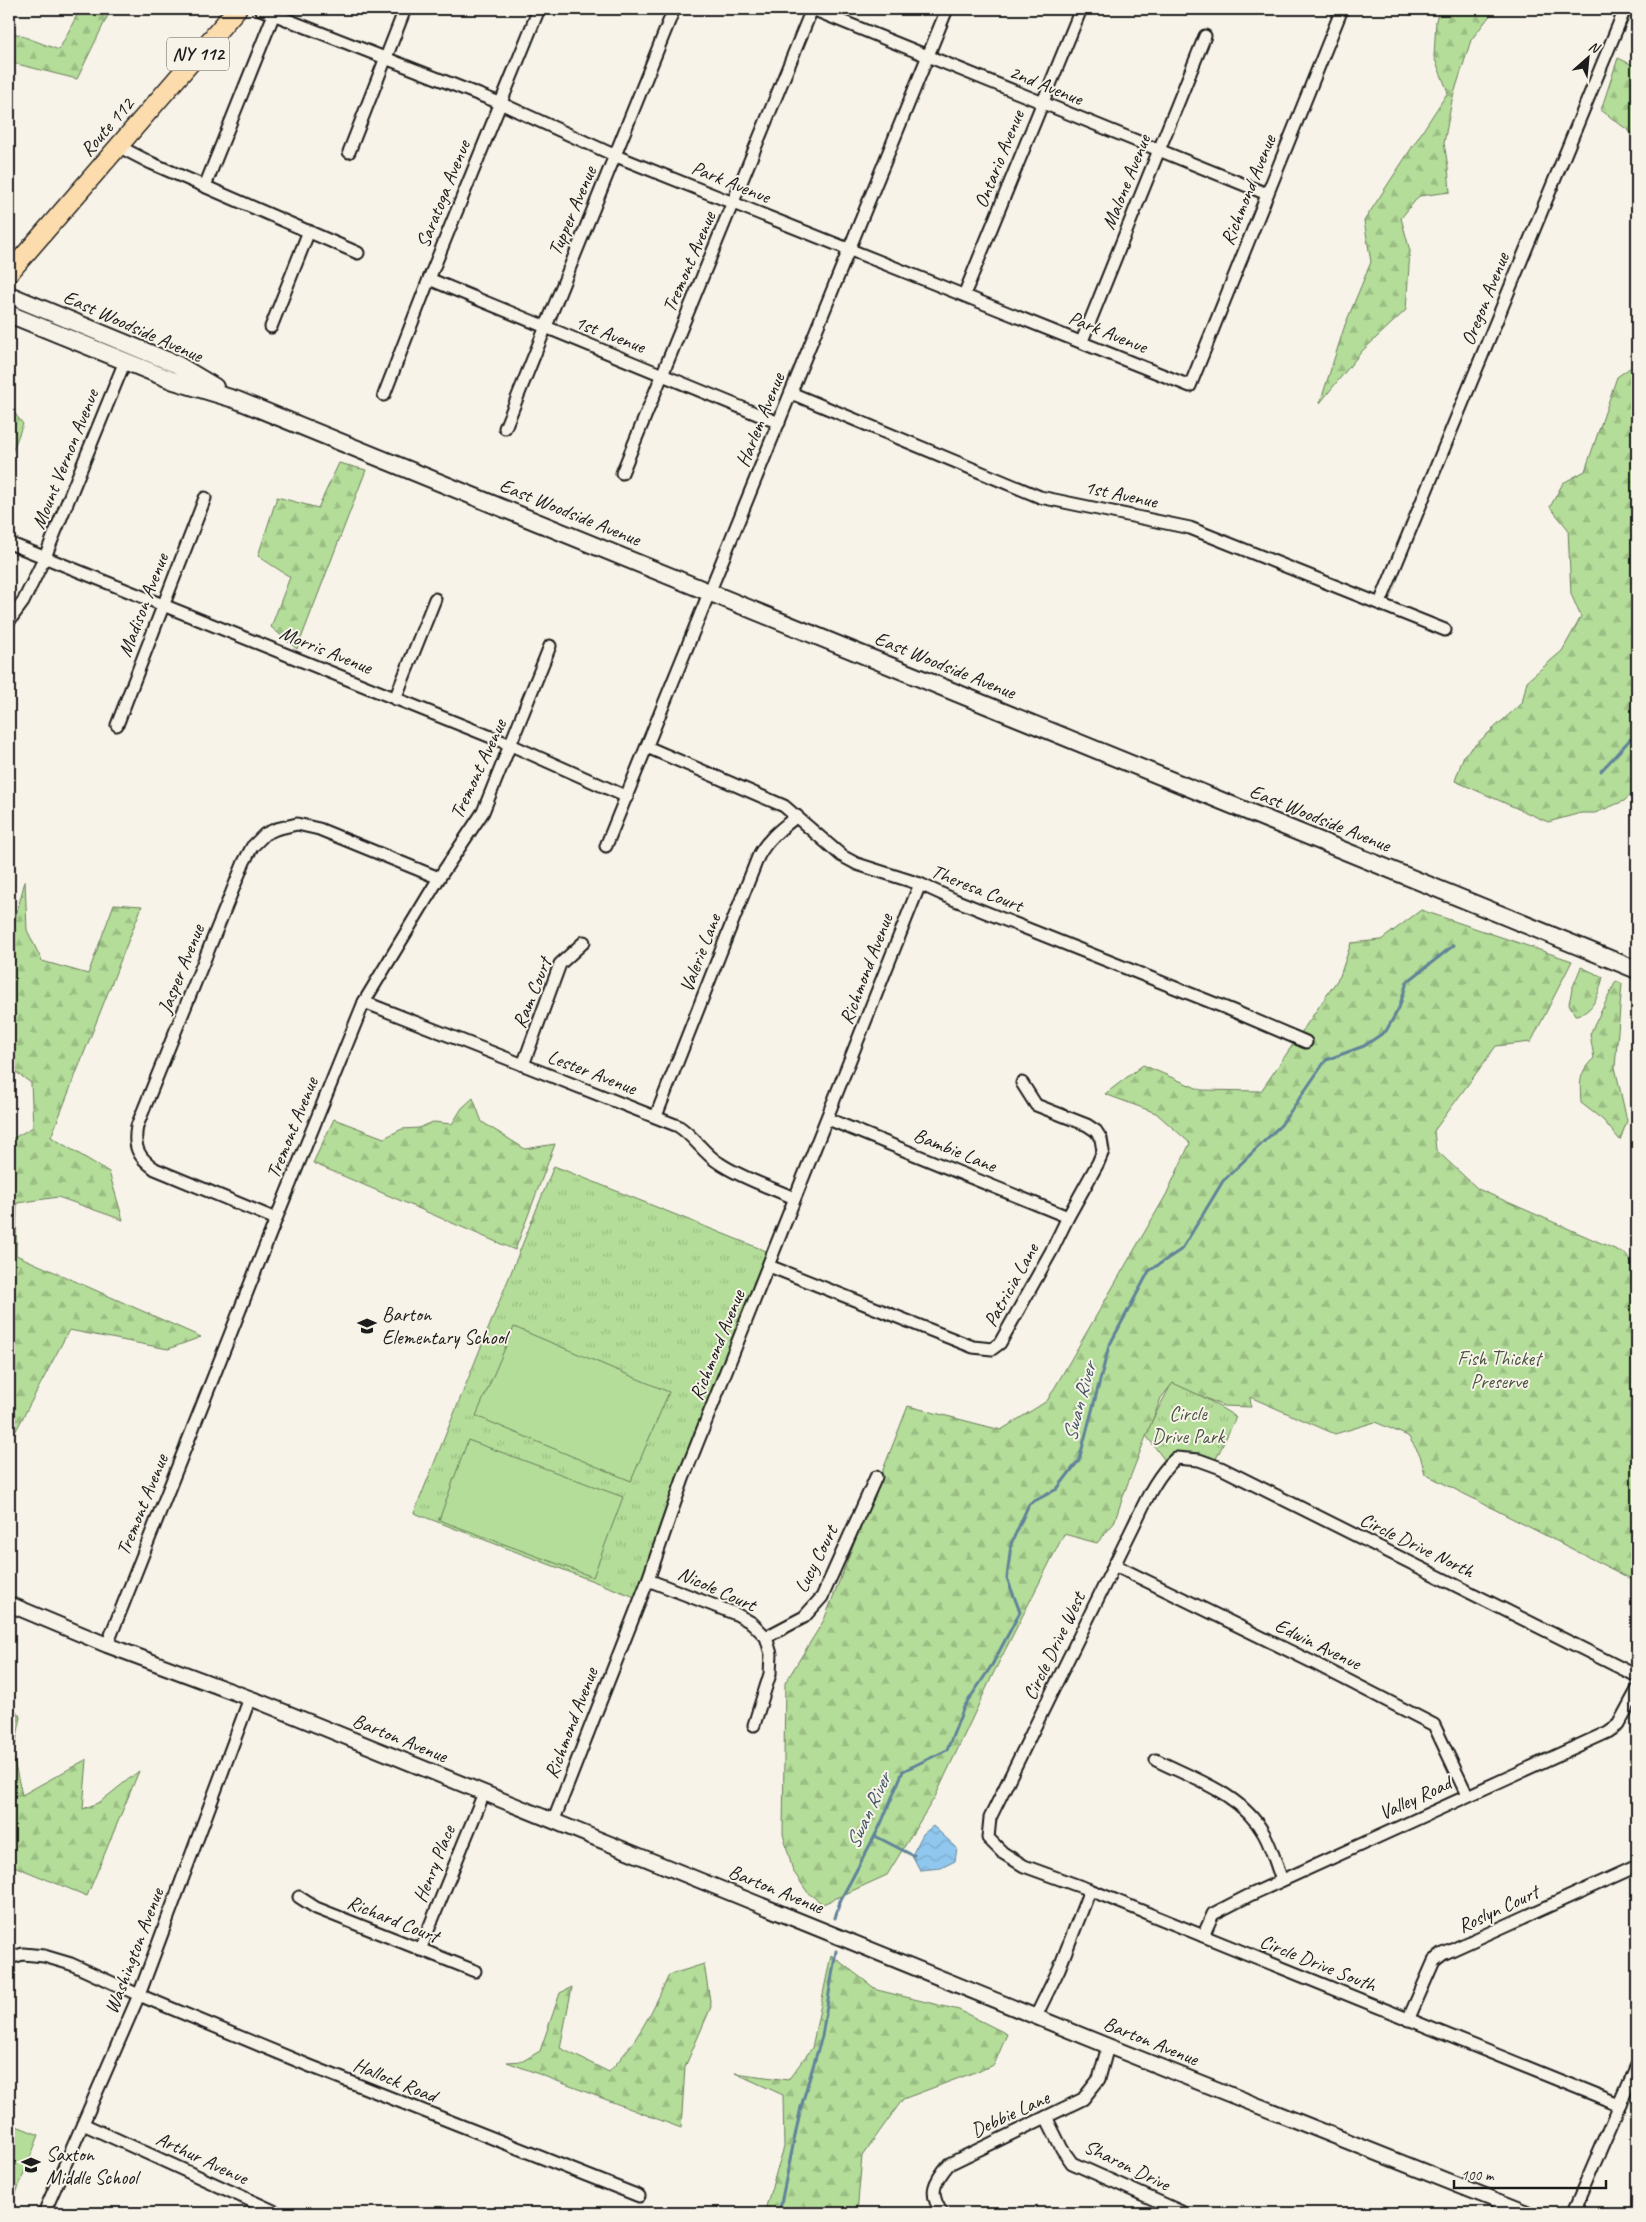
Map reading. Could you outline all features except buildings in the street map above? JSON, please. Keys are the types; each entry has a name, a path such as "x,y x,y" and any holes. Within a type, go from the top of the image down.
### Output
{"main road":[{"name":"Route 112","path":"9,273 236,9"},
{"name":"East Woodside Avenue","path":"9,296 178,366 236,400"},
{"name":"East Woodside Avenue","path":"9,314 174,381 236,400 1637,970"}],"street":[{"name":"Park Avenue","path":"260,9 500,103 616,156 1082,341 1190,386"},
{"path":"349,152 405,9"},
{"name":"Saratoga Avenue","path":"384,396 428,279 539,9"},
{"name":"Tupper Avenue","path":"505,428 674,9"},
{"name":"2nd Avenue","path":"812,9 1267,194"},
{"name":"Tremont Avenue","path":"622,473 734,204 812,9"},
{"name":"Harlem Avenue","path":"606,846 948,9"},
{"name":"Ontario Avenue","path":"964,295 1081,9"},
{"name":"Oregon Avenue","path":"1380,603 1625,9"},
{"name":"Richmond Avenue","path":"1190,386 1339,10"},
{"path":"205,186 274,14"},
{"name":"Malone Avenue","path":"1082,341 1205,36"},
{"path":"118,146 151,163 358,252"},
{"path":"271,327 309,231"},
{"name":"1st Avenue","path":"428,279 779,423"},
{"name":"Mount Vernon Avenue","path":"9,621 23,602 45,558 125,361"},
{"name":"1st Avenue","path":"791,393 1040,497 1190,528 1445,630"},
{"name":"Madison Avenue","path":"117,725 205,498"},
{"name":"Morris Avenue","path":"9,543 511,745 627,797"},
{"path":"395,699 435,599"},
{"name":"Tremont Avenue","path":"107,1644 364,1002 439,878 483,812 550,646"},
{"name":"Theresa Court","path":"647,748 784,806 842,856 857,864 920,884 1306,1042"},
{"name":"Valerie Lane","path":"656,1116 758,857 764,846 773,836 797,816"},
{"name":"Jasper Avenue","path":"276,1219 155,1169 144,1161 136,1150 138,1126 244,862 252,847 264,834 297,824 319,829 439,878"},
{"name":"Richmond Avenue","path":"553,1822 648,1580 683,1479 920,884"},
{"name":"Ram Court","path":"523,1065 560,964 584,942"},
{"name":"Lester Avenue","path":"364,1002 656,1116 689,1133 708,1154 728,1169 794,1198"},
{"name":"Patricia Lane","path":"769,1266 973,1347 992,1349 1000,1343 1007,1332 1098,1163 1102,1151 1101,1139 1096,1131 1087,1125 1036,1105 1022,1083"},
{"name":"Bambie Lane","path":"828,1119 1068,1217"},
{"name":"Circle Drive West","path":"1002,1853 988,1838 990,1818 1153,1486 1164,1469 1176,1458"},
{"name":"Circle Drive North","path":"1176,1458 1199,1460 1221,1468 1637,1676"},
{"name":"Lucy Court","path":"766,1637 804,1617 822,1597 876,1477"},
{"name":"Edwin Avenue","path":"1114,1565 1321,1666 1434,1725 1467,1795"},
{"name":"Nicole Court","path":"648,1580 736,1614 752,1623 766,1637 771,1654 770,1674 754,1725"},
{"name":"Barton Avenue","path":"9,1604 107,1644 250,1698 1036,2016 1499,2208 1528,2213"},
{"name":"Valley Road","path":"1203,1936 1213,1914 1282,1880 1608,1732 1618,1725 1637,1690"},
{"name":"Washington Avenue","path":"44,2213 139,1995 250,1698"},
{"path":"1156,1760 1239,1803 1252,1816 1265,1835 1282,1880"},
{"name":"Henry Place","path":"420,1950 484,1793"},
{"name":"Circle Drive South","path":"1002,1853 1024,1866 1090,1890 1620,2105"},
{"name":"Roslyn Court","path":"1408,2020 1434,1961 1444,1954 1637,1866"},
{"path":"1036,2016 1059,1969 1090,1890"},
{"name":"Richard Court","path":"300,1897 316,1908 475,1971"},
{"name":"Hallock Road","path":"9,1958 23,1954 44,1956 71,1964 139,1995 310,2066 639,2196"},
{"name":"Debbie Lane","path":"942,2213 935,2204 933,2190 939,2176 949,2164 1083,2099 1099,2079 1108,2046"},
{"path":"1573,2213 1637,2065"},
{"name":"Sharon Drive","path":"1046,2118 1062,2149 1072,2163 1184,2213"},
{"name":"Arthur Avenue","path":"83,2124 278,2213"}],"green space":[{"path":"80,9 111,9 77,79 9,62 9,31 59,50"},
{"path":"1440,9 1495,9 1471,40 1452,100 1444,143 1450,192 1419,196 1401,218 1410,251 1406,310 1362,351 1320,403 1345,325 1371,262 1364,221 1448,92 1434,57 1436,20"},
{"path":"1618,58 1637,67 1637,137 1601,110"},
{"path":"1637,363 1637,789 1624,801 1595,813 1581,813 1548,822 1455,781 1464,755 1522,703 1527,681 1562,651 1581,617 1571,594 1568,529 1550,507 1563,483 1585,471 1617,377"},
{"path":"9,406 23,424 9,460"},
{"path":"339,463 366,470 297,649 271,627 290,577 258,556 277,497 318,508"},
{"path":"25,881 27,930 42,961 88,974 114,904 142,906 51,1137 109,1172 123,1220 58,1197 17,1203 16,1255 201,1337 168,1349 69,1330 11,1440 9,1440 9,1137 12,1139 33,1127 31,1083 9,1067 9,993 11,990 9,942"},
{"name":"Fish Thicket Preserve","path":"1421,910 1572,961 1531,1042 1496,1046 1434,1131 1436,1150 1478,1189 1626,1254 1637,1271 1637,1582 1425,1474 1420,1455 1408,1436 1375,1422 1335,1434 1250,1397 1251,1407 1223,1406 1173,1383 1161,1398 1114,1523 1097,1543 1064,1534 993,1674 936,1795 887,1875 823,1904 808,1893 793,1871 783,1834 785,1683 824,1620 908,1406 1001,1430 1047,1401 1166,1195 1190,1143 1156,1113 1105,1094 1143,1065 1201,1090 1261,1091 1340,976 1351,943 1381,940"},
{"path":"1581,967 1603,977 1595,1001 1587,1011 1575,1015 1569,1004 1572,989"},
{"path":"1616,981 1622,984 1615,1067 1627,1121 1620,1140 1603,1120 1581,1103 1580,1090 1581,1079 1585,1069 1594,1058 1590,1034"},
{"path":"473,1098 482,1122 525,1149 555,1144 515,1250 313,1163 334,1119 384,1138 402,1129 419,1128 433,1122 452,1124 462,1108"},
{"path":"554,1166 771,1253 635,1597 414,1513"},
{"path":"514,1327 669,1392 631,1481 476,1416"},
{"name":"Circle Drive Park","path":"1174,1379 1236,1417 1215,1461 1166,1462 1145,1434"},
{"path":"468,1440 623,1497 593,1577 439,1520"},
{"path":"9,1703 21,1717 13,1757 22,1795 87,1759 83,1809 100,1802 139,1771 87,1896 9,1864"},
{"path":"831,1955 877,1990 959,2010 1007,2034 994,2065 903,2099 862,2156 857,2213 764,2213 784,2147 783,2095 735,2073 788,2080 812,2048"},
{"path":"704,1964 711,2007 685,2067 681,2128 507,2062 523,2061 540,2051 560,1993 572,1987 560,2048 609,2072 644,2026 669,1975"},
{"path":"9,2123 39,2135 9,2211"}],"water":[{"path":"933,1826 957,1848 955,1861 941,1868 920,1870 912,1855 923,1834"}],"waterway":[{"name":"Swan River","path":"1601,771 1637,732"},
{"name":"Swan River","path":"835,1918 840,1901 880,1826 903,1771 947,1750 964,1707 992,1665 1020,1612 1007,1578 1011,1544 1029,1504 1057,1489 1079,1460 1109,1346 1149,1271 1182,1249 1223,1181 1281,1125 1326,1060 1364,1046 1386,1031 1399,1008 1407,982 1454,945"},
{"path":"875,1836 914,1855"},
{"name":"Swan River","path":"779,2213 801,2107 822,2036 836,1951"}],"place":[{"name":"Barton Elementary School","path":"367,1326"},
{"name":"Saxton Middle School","path":"31,2165"}]}
